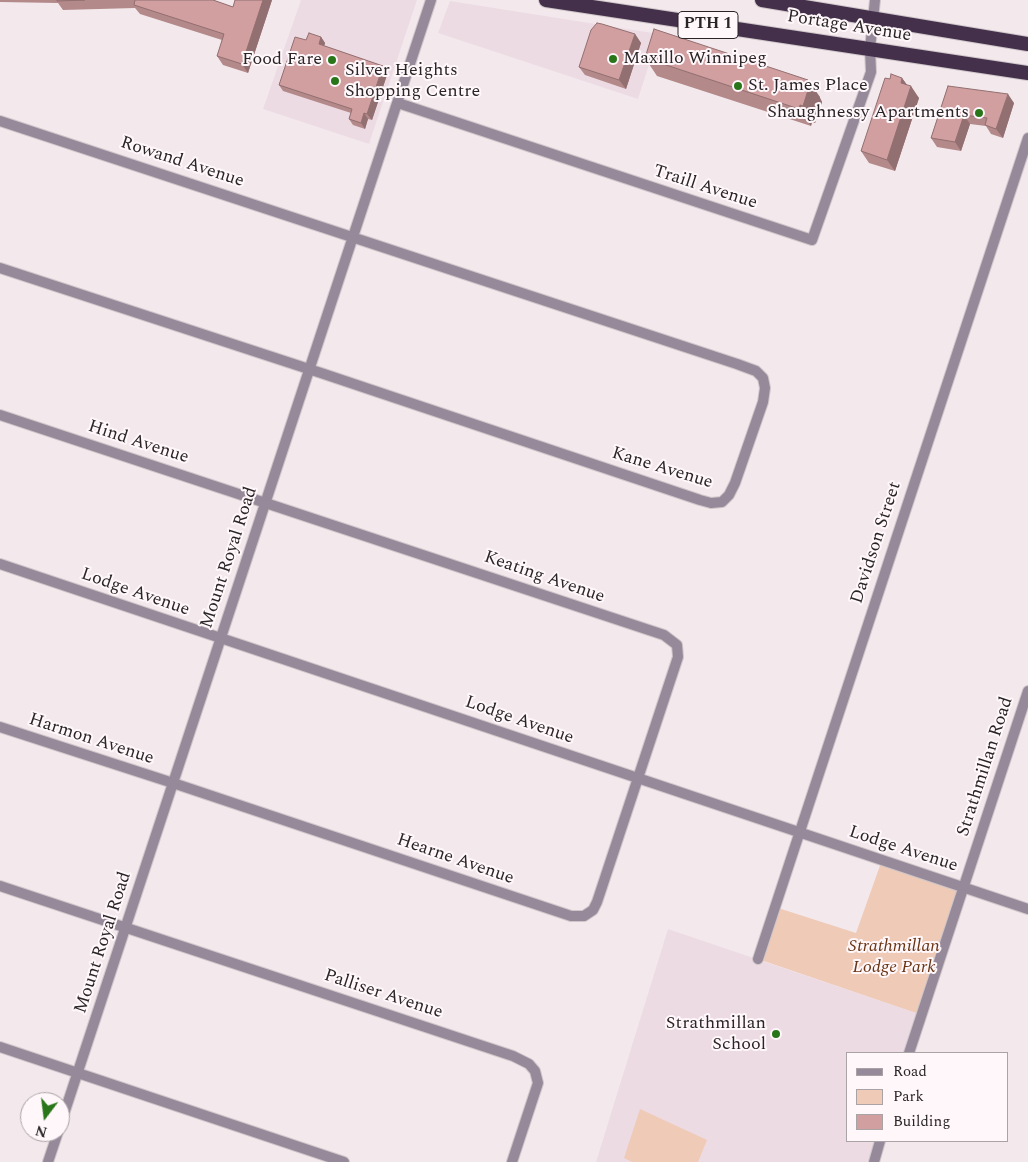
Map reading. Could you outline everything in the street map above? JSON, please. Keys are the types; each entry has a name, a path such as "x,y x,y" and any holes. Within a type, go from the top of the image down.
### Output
{"highway":[{"name":"Portage Avenue","path":"546,0 1028,73"},
{"name":"Portage Avenue","path":"762,0 1028,44"}],"street":[{"name":"Mount Royal Road","path":"70,1096 432,0"},
{"path":"870,49 875,0"},
{"name":"Traill Avenue","path":"398,103 812,240 871,72 870,49"},
{"name":"Rowand Avenue","path":"0,121 353,236"},
{"name":"Davidson Street","path":"758,959 1028,138"},
{"name":"Kane Avenue","path":"309,369 711,503 722,502 729,495 735,483 763,402 766,388 763,378 756,371 353,236"},
{"path":"0,268 309,369"},
{"name":"Hind Avenue","path":"0,415 265,502"},
{"name":"Keating Avenue","path":"265,502 664,635 677,646 678,657 639,778"},
{"name":"Lodge Avenue","path":"0,564 1028,908"},
{"name":"Strathmillan Road","path":"909,1052 1028,691"},
{"name":"Harmon Avenue","path":"0,727 173,783"},
{"name":"Hearne Avenue","path":"173,783 571,916 584,916 593,910 597,902 639,778"},
{"name":"Palliser Avenue","path":"0,886 513,1056 529,1064 535,1071 538,1083 512,1162"},
{"path":"0,1047 344,1162"},
{"path":"48,1162 55,1142"},
{"path":"874,1162 880,1142"}],"shaded area":[{"path":"301,0 417,0 369,144 263,109"},
{"path":"450,1 659,34 638,99 438,33"},
{"name":"Strathmillan School","path":"668,929 922,1015 909,1052 846,1052 846,1142 880,1142 874,1162 596,1162"}],"green space":[{"name":"Strathmillan Lodge Park","path":"882,860 964,887 922,1015 758,959 775,907 856,933"},
{"path":"640,1109 707,1140 698,1162 632,1162 624,1158"}],"building":[{"path":"135,0 213,0 233,7 235,0 263,0 242,64 217,56 224,34 134,5"},
{"name":"Maxillo Winnipeg","path":"597,23 635,34 619,80 579,67 591,30"},
{"path":"654,29 808,80 807,84 810,84 803,106 800,105 799,109 645,58"},
{"name":"Silver Heights Shopping Centre","path":"309,33 321,37 319,44 383,66 367,114 364,113 361,123 349,119 352,109 279,85 295,37 306,40"},
{"path":"891,74 902,78 901,83 911,86 887,160 861,151 885,78 890,79"},
{"name":"Shaughnessy Apartments","path":"948,86 1008,94 996,129 985,125 987,118 964,115 955,142 931,138"}],"place":[{"name":"Maxillo Winnipeg","path":"613,59"},
{"name":"Food Fare","path":"332,60"},
{"name":"Silver Heights Shopping Centre","path":"335,81"},
{"name":"St. James Place","path":"738,86"},
{"name":"Shaughnessy Apartments","path":"979,113"},
{"name":"Strathmillan School","path":"776,1034"}]}
